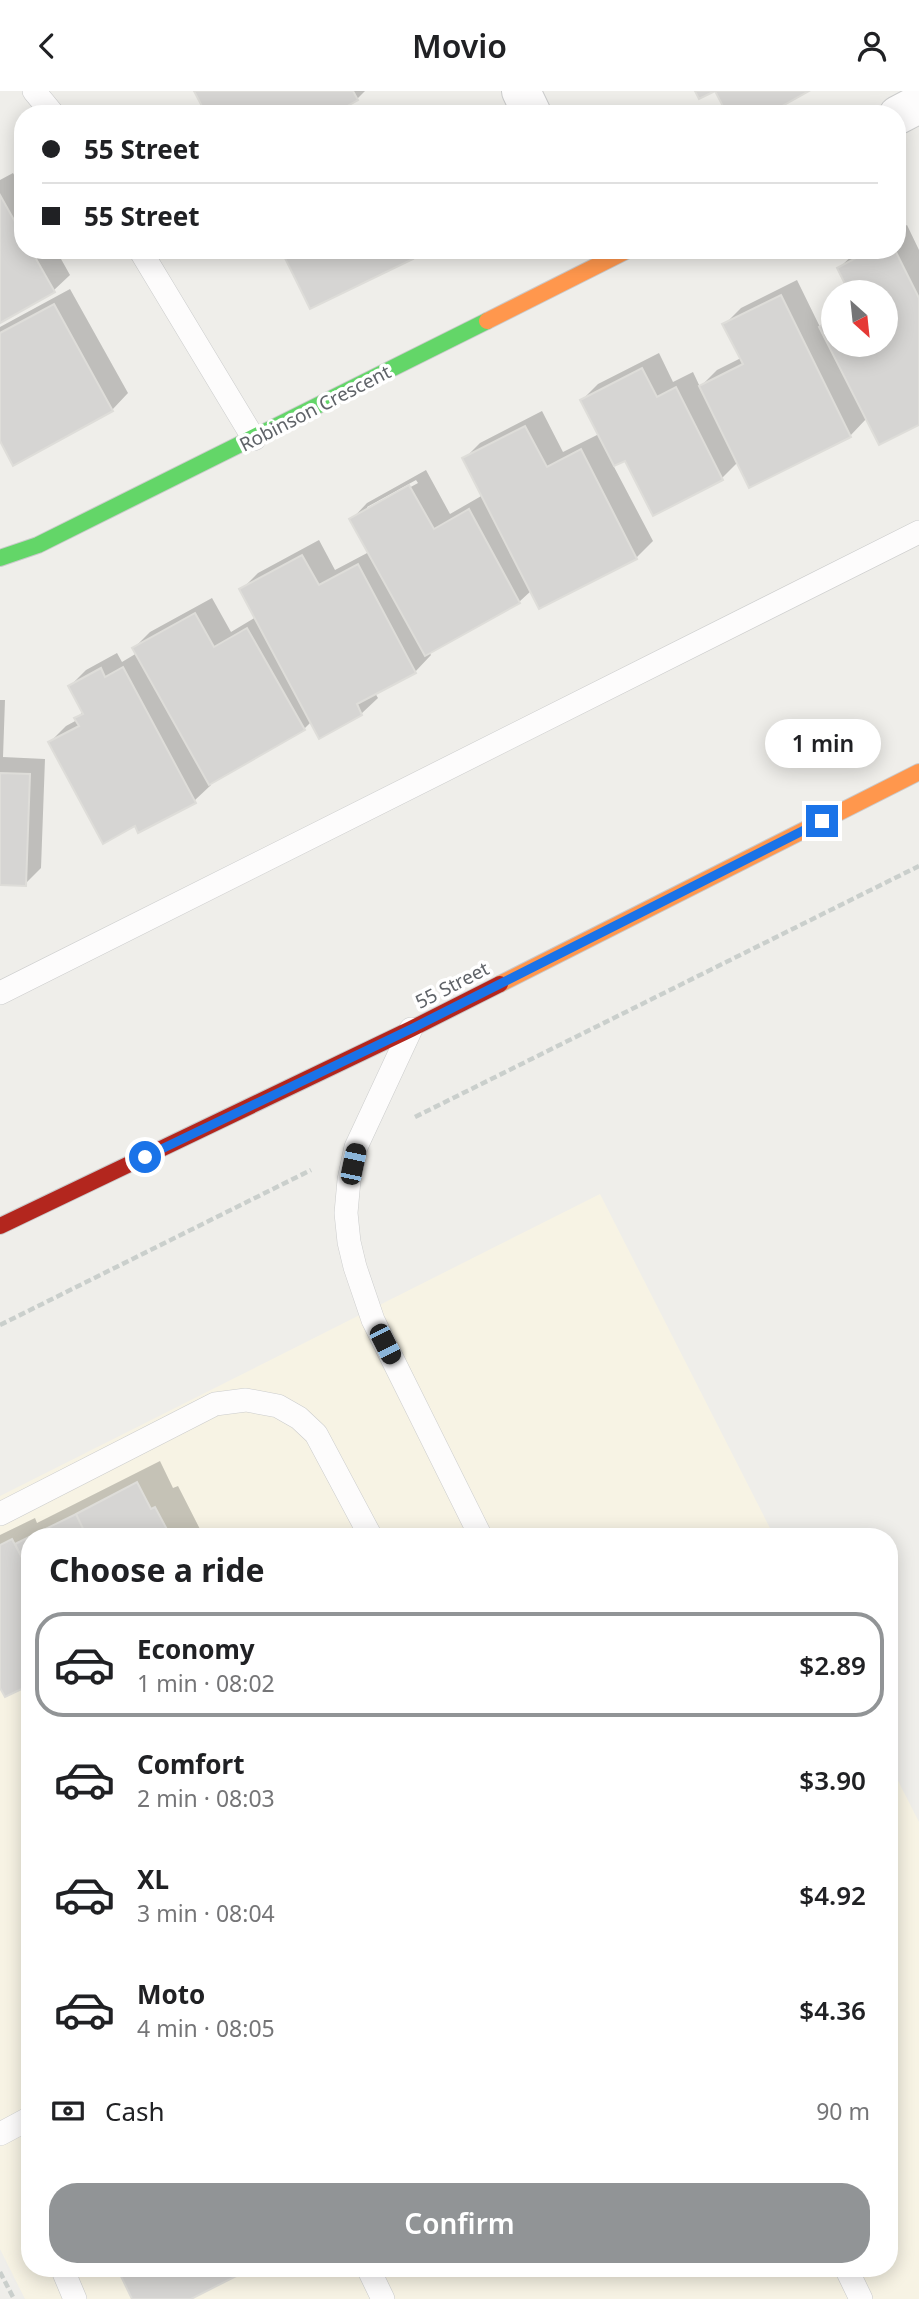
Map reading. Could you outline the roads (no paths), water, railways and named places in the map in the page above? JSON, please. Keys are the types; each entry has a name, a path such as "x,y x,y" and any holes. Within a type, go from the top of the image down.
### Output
{"main road":[{"name":"Robinson Crescent","path":"0,558 38,545 254,439 600,259"},
{"name":"55 Street","path":"0,1226 411,1029 919,772"}],"lane":[{"path":"34,91 46,105"},
{"path":"145,259 254,439"},
{"path":"0,993 919,533"},
{"path":"411,1029 356,1147 346,1213 349,1241 373,1320 477,1528"},
{"path":"0,1514 215,1404 247,1400 278,1406 299,1418 317,1434 366,1528"},
{"path":"0,2134 21,2123"},
{"path":"66,2277 75,2299"},
{"path":"372,2277 383,2299"},
{"path":"850,2277 861,2299"}]}
